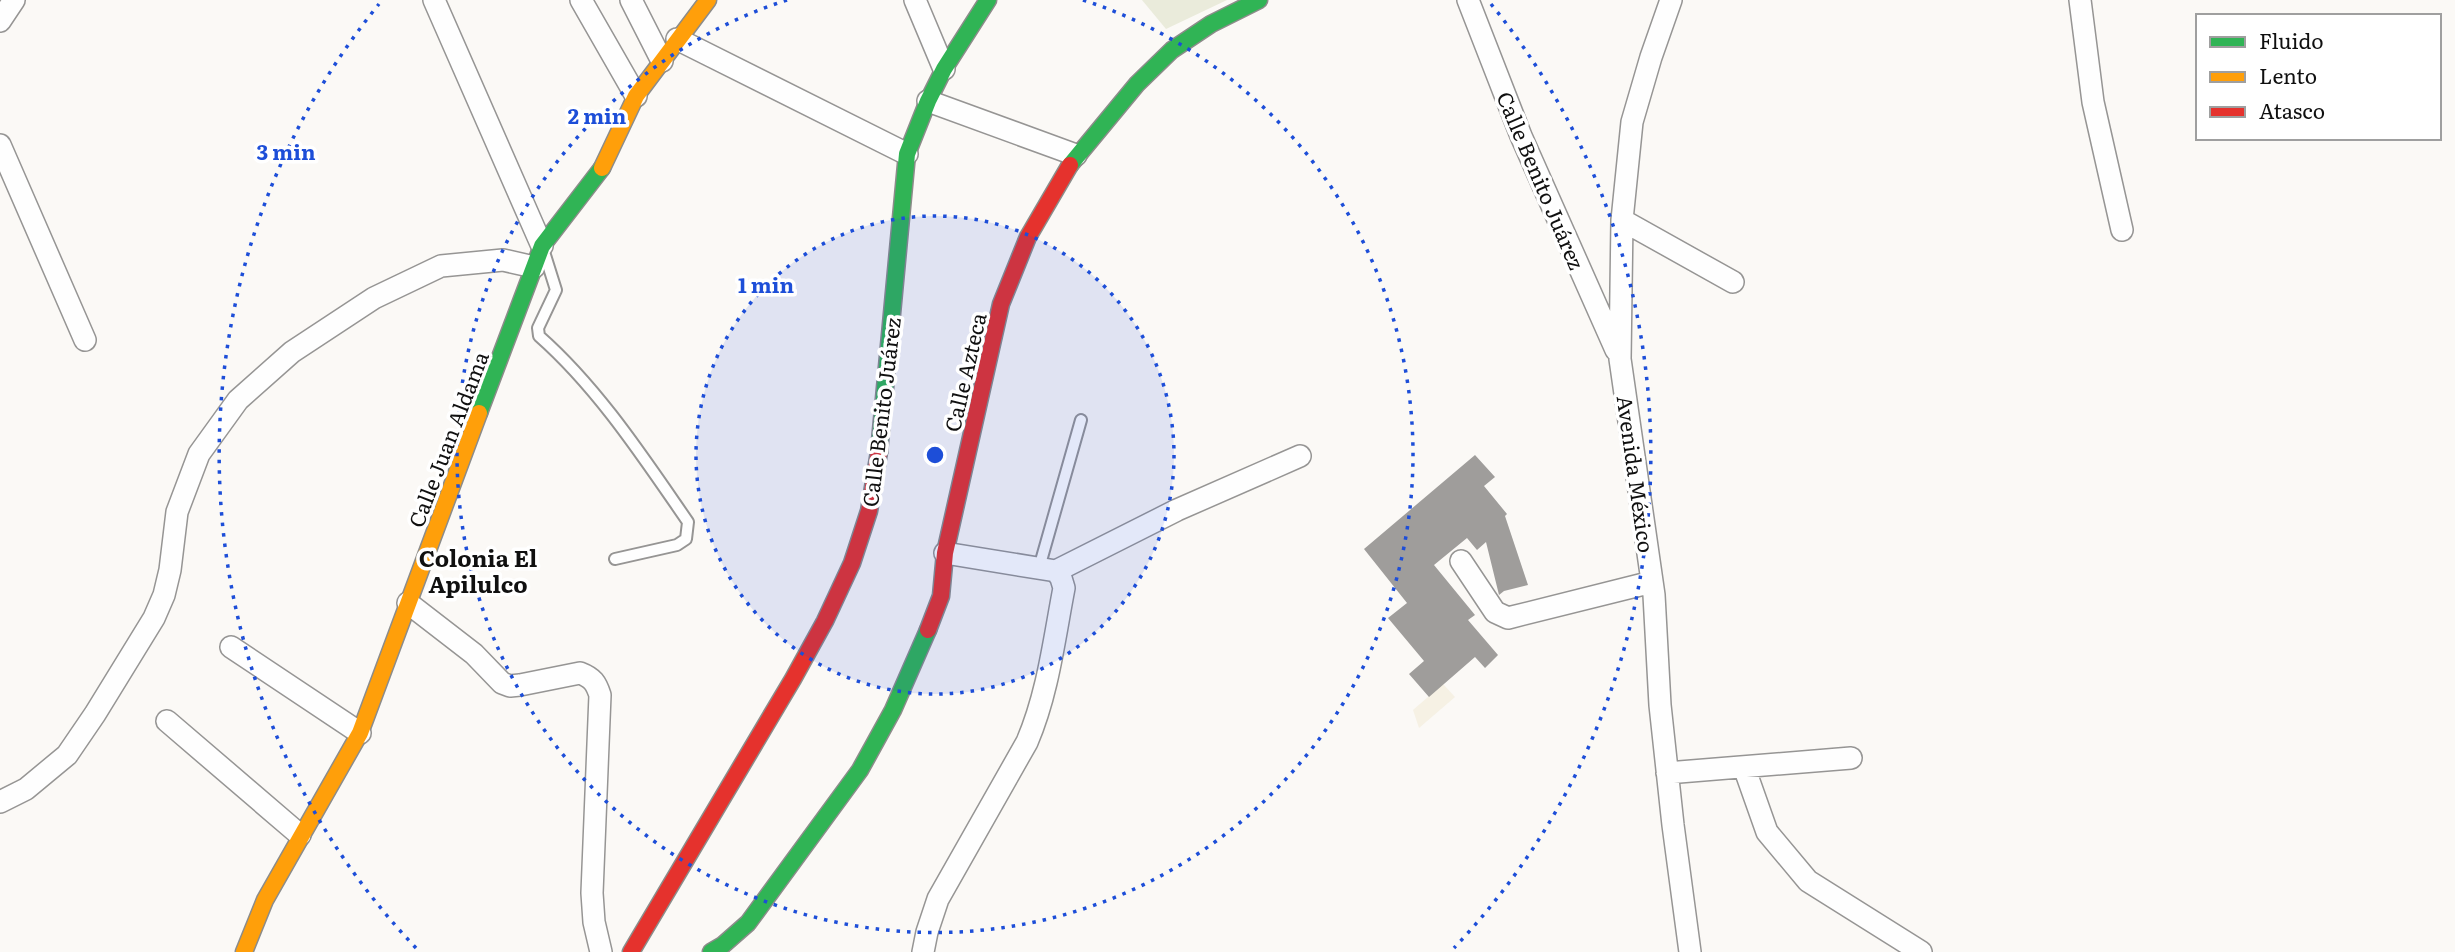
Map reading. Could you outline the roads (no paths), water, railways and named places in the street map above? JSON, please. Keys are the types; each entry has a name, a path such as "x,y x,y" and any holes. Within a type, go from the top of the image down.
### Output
{"street":[{"path":"0,21 14,0"},
{"path":"434,0 542,246"},
{"path":"581,0 636,96"},
{"path":"631,0 662,61"},
{"name":"Calle Juan Aldama","path":"244,952 265,900 360,733 542,246 604,166 636,96 708,0"},
{"path":"915,0 944,69"},
{"name":"Calle Benito Juárez","path":"631,952 793,679 825,621 852,563 869,510 879,451 907,154 944,69 988,0"},
{"name":"Calle Azteca","path":"711,952 748,923 860,770 893,710 921,649 941,596 945,553 1001,304 1028,237 1052,193 1076,155 1137,84 1172,50 1211,24 1259,0"},
{"name":"Calle Benito Juárez","path":"1468,0 1521,136 1620,359"},
{"name":"Avenida México","path":"1671,0 1632,122 1622,220 1620,359 1652,582 1667,774 1690,952"},
{"path":"2080,0 2093,102 2122,230"},
{"path":"677,39 907,154"},
{"path":"928,101 1076,155"},
{"path":"0,145 85,340"},
{"path":"1622,220 1733,282"},
{"path":"0,802 26,789 67,755 154,618 164,595 170,570 177,512 200,454 238,400 292,352 374,298 441,266 503,260 534,267"},
{"path":"945,553 1047,570 1300,456"},
{"path":"1461,561 1495,612 1508,618 1652,582"},
{"path":"923,952 938,899 1027,742 1037,718 1045,691 1064,588 1047,570"},
{"path":"408,603 474,654 502,683 520,685 580,673 597,684 600,695 592,893 594,922 601,952"},
{"path":"231,648 360,733"},
{"path":"167,721 300,835"},
{"path":"1667,774 1852,758"},
{"path":"1744,767 1767,832 1808,881 1921,952"}],"lane":[{"path":"542,246 556,290 538,328 539,335 569,363 643,458 688,523 686,539 677,545 614,559"},
{"path":"1047,570 1081,420"}],"district":[{"name":"Colonia El Apilulco","path":"478,570"}]}
